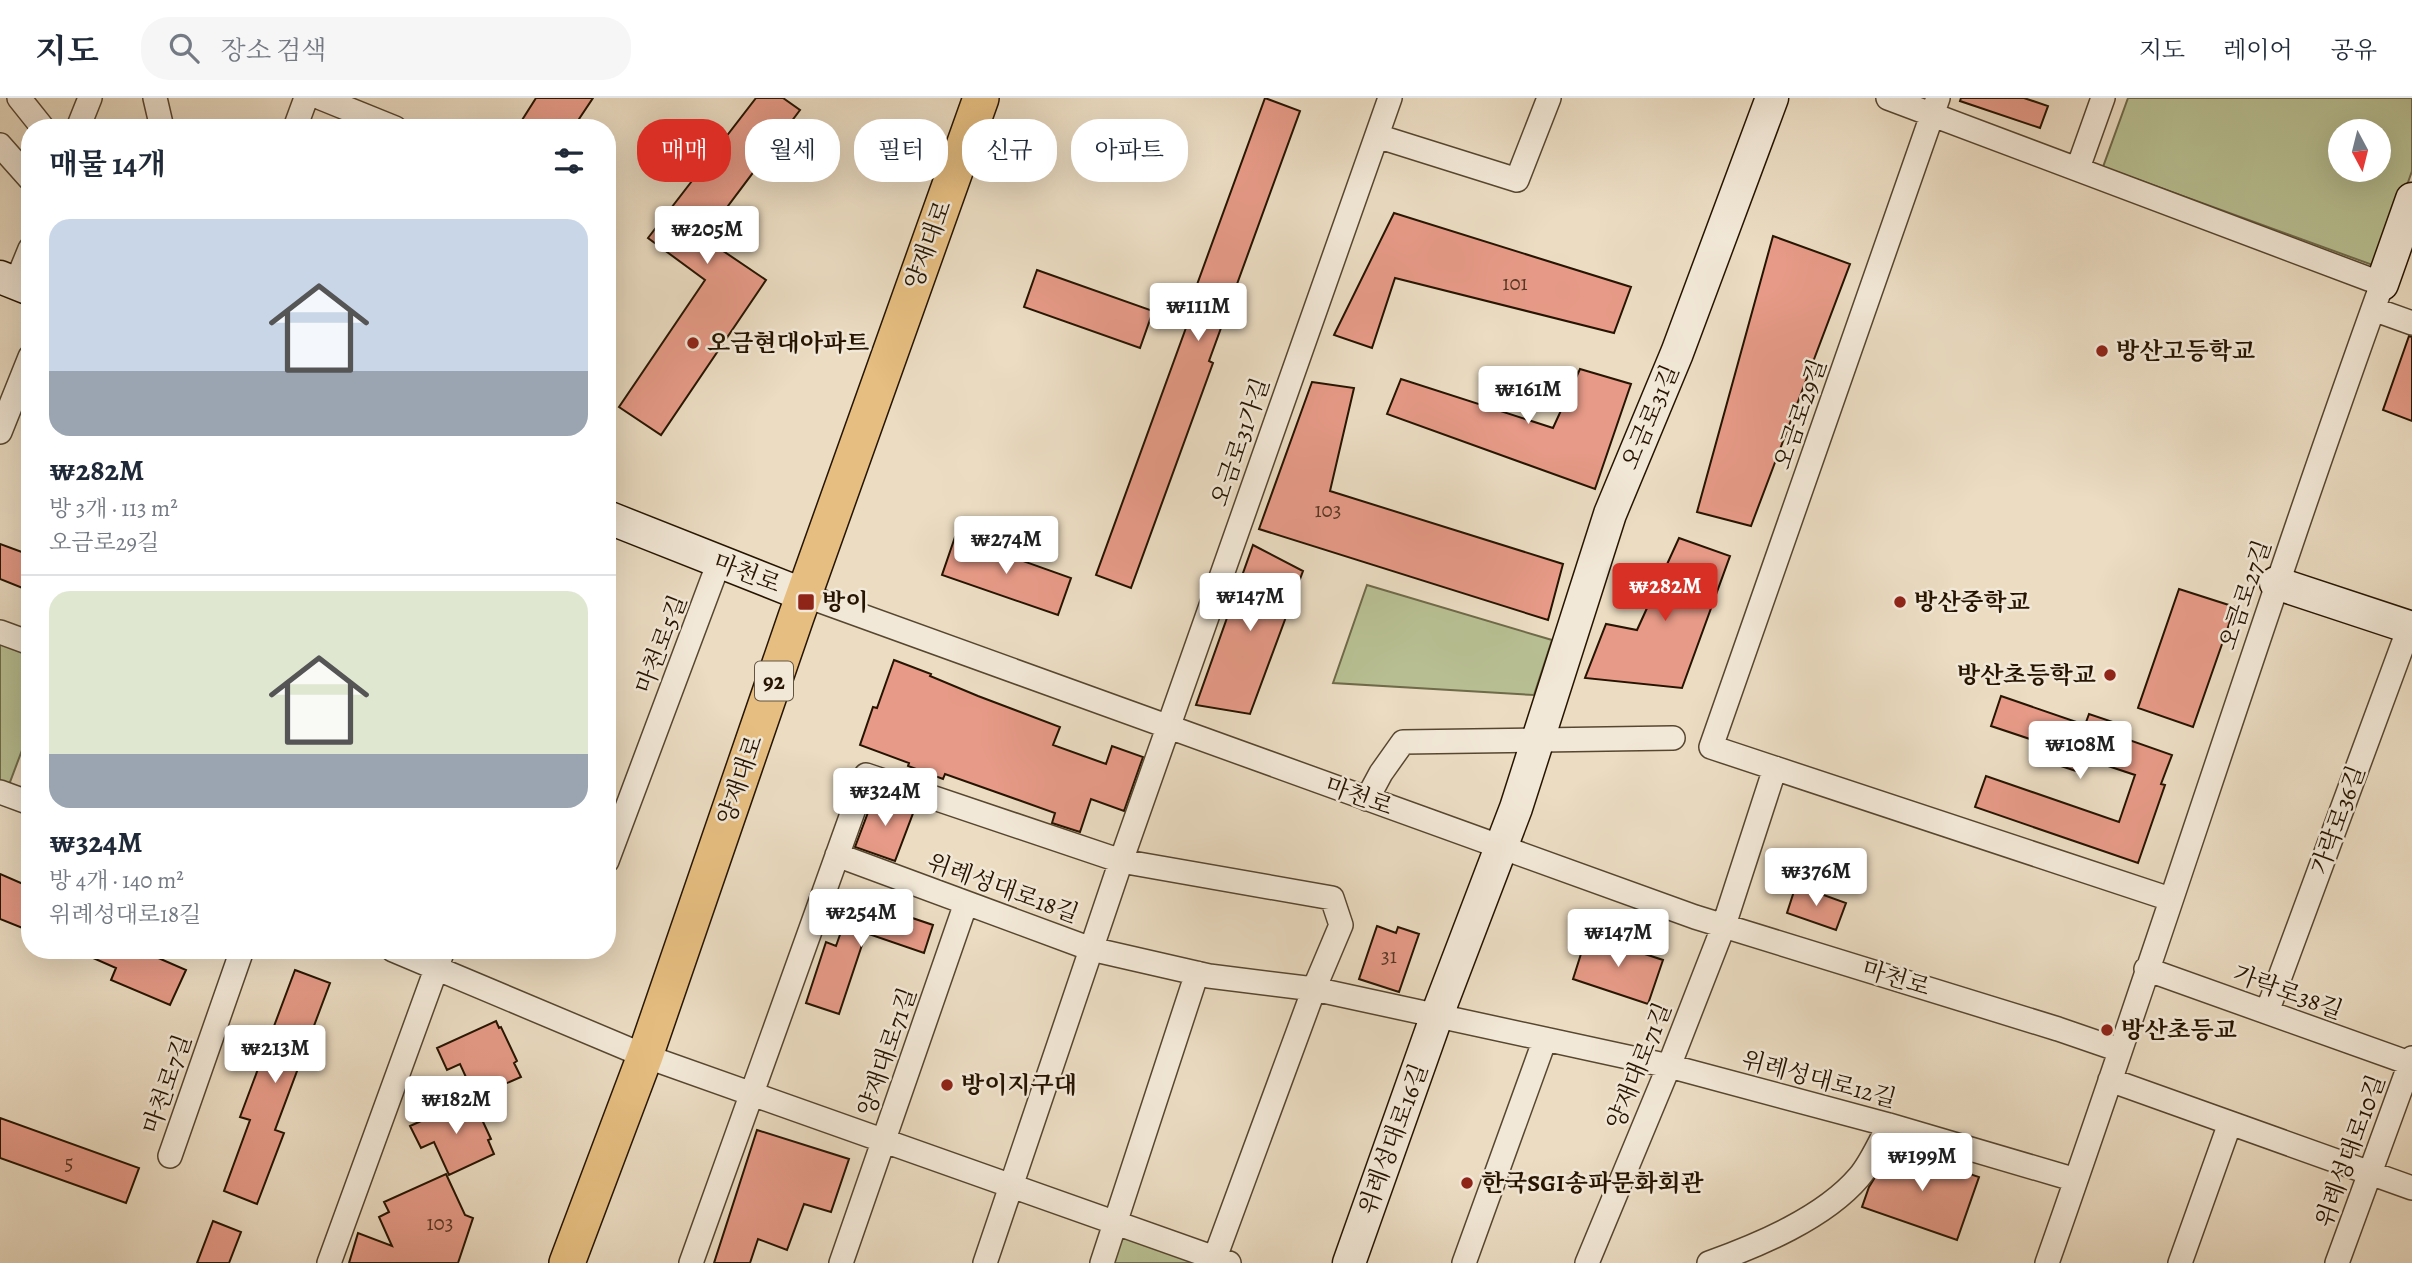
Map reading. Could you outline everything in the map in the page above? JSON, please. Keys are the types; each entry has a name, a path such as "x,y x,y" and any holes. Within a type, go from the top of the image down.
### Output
{"main road":[{"name":"양재대로","path":"567,1263 645,1056 804,595 981,98"}],"street":[{"path":"19,98 36,119"},
{"path":"82,119 90,98"},
{"path":"155,98 160,119"},
{"path":"298,119 306,98"},
{"path":"321,98 373,119"},
{"name":"오금로31가길","path":"1168,727 1390,98"},
{"path":"1377,136 1517,180 1549,98"},
{"path":"1888,98 1935,106 2377,296 2412,323"},
{"path":"2078,168 2103,98"},
{"name":"오금로31길","path":"1500,848 1539,740 1610,514 1677,353 1768,99"},
{"name":"오금로29길","path":"1775,768 1711,747 1935,106"},
{"path":"0,145 21,169"},
{"path":"2377,296 2412,199"},
{"name":"오금로27길","path":"2119,1050 2276,583 2377,296"},
{"path":"0,432 21,380"},
{"name":"마천로","path":"616,521 804,595 1695,917 2119,1050"},
{"name":"마천로5길","path":"616,837 719,562"},
{"name":"가락로36길","path":"2267,1012 2411,628 2276,583"},
{"path":"0,632 21,640"},
{"name":"위례성대로18길","path":"985,1263 1168,727"},
{"path":"1367,799 1403,741 1673,738"},
{"path":"1775,768 2170,899"},
{"name":"양재대로71길","path":"1587,1263 1724,925 1775,768"},
{"path":"691,1263 866,775 1121,861 1332,898 1340,925 1314,989"},
{"path":"0,792 21,800"},
{"name":"위례성대로16길","path":"1349,1263 1437,1015 1500,848"},
{"name":"위례성대로18길","path":"837,855 1091,949 1197,973 1314,989 1437,1015"},
{"name":"양재대로71길","path":"841,1263 966,903"},
{"name":"마천로7길","path":"170,1156 239,959"},
{"path":"329,1263 440,959"},
{"name":"양재대로71길","path":"440,959 645,1056 1219,1261 1314,989"},
{"name":"가락로38길","path":"2146,969 2411,1062"},
{"path":"1102,1263 1197,973"},
{"path":"1437,1015 1669,1066"},
{"path":"1464,1263 1545,1039"},
{"path":"2047,1263 2119,1050"},
{"name":"위례성대로10길","path":"2337,1263 2411,1062"},
{"name":"위례성대로12길","path":"1669,1066 1889,1125 2076,1180"},
{"path":"2110,1080 2412,1188"},
{"path":"2180,1263 2230,1123"},
{"path":"1709,1263 1750,1248 1824,1208 1860,1176 1889,1125"}],"green space":[{"path":"2128,98 2412,98 2412,171 2378,267 2103,167"},
{"path":"1367,585 1552,640 1534,695 1333,683"},
{"path":"0,632 21,640 21,753 7,790 0,788"},
{"path":"1123,1227 1204,1263 1111,1263"}],"building":[{"path":"536,98 593,98 579,119 523,119"},
{"path":"756,98 783,98 800,110 793,119 745,119 746,182 704,238 766,280 661,435 619,407 705,280 648,238 691,182 731,182 731,130"},
{"path":"1265,98 1300,111 1209,361 1213,363 1131,588 1096,575 1187,325 1183,323"},
{"path":"1961,98 2024,98 2048,106 2040,128 1960,101"},
{"path":"1394,213 1631,287 1614,333 1395,278 1372,348 1334,335"},
{"path":"1773,236 1850,264 1751,526 1697,512"},
{"path":"1037,270 1153,311 1140,348 1024,307"},
{"path":"2409,336 2412,337 2412,421 2383,410"},
{"path":"1580,369 1631,384 1595,489 1387,414 1401,379 1553,428"},
{"path":"1312,382 1354,388 1330,491 1563,564 1548,620 1259,529"},
{"path":"955,537 1071,578 1058,615 942,575"},
{"path":"1679,538 1730,556 1682,688 1585,678 1606,624 1637,630"},
{"path":"0,544 21,552 21,587 0,579"},
{"path":"1253,545 1303,571 1250,714 1196,705"},
{"path":"2179,589 2235,607 2193,727 2138,708"},
{"path":"894,660 1060,727 1053,745 1106,764 1112,746 1143,757 1124,811 1091,799 1080,832 1052,823 1055,813 945,774 943,779 860,745"},
{"path":"2001,696 2085,725 2089,714 2113,722 2109,733 2172,755 2161,784 2165,785 2138,863 1975,807 1986,776 2119,822 2135,775 2087,759 2082,773 2052,763 2057,748 1991,726"},
{"path":"875,794 915,808 895,861 855,847"},
{"path":"0,874 21,883 21,927 0,919"},
{"path":"1796,885 1846,903 1836,930 1787,913"},
{"path":"853,898 933,925 924,953 866,933 839,1014 806,1003 826,942 836,946"},
{"path":"1377,926 1396,933 1398,927 1419,934 1399,992 1359,979"},
{"path":"1587,935 1663,960 1648,1004 1573,979"},
{"path":"96,959 161,959 186,970 170,1005 111,980 116,968"},
{"path":"295,970 330,983 275,1130 284,1133 257,1204 224,1191 250,1120 240,1117"},
{"path":"496,1021 517,1061 514,1063 521,1077 475,1097 460,1064 447,1070 437,1048"},
{"path":"472,1098 491,1139 488,1140 494,1154 449,1175 434,1142 421,1148 410,1126"},
{"path":"0,1118 139,1168 126,1203 0,1158"},
{"path":"757,1130 849,1159 831,1212 804,1204 787,1250 758,1239 750,1263 714,1263"},
{"path":"1893,1148 1979,1177 1957,1240 1862,1207 1869,1187"},
{"path":"446,1174 465,1215 473,1218 458,1263 349,1263 358,1233 392,1246 379,1217 389,1212 384,1202"},
{"path":"213,1221 241,1232 229,1263 197,1263"}],"place":[{"name":"오금현대아파트","path":"693,343"},
{"name":"방산고등학교","path":"2102,351"},
{"name":"방이","path":"806,602"},
{"name":"방산중학교","path":"1900,602"},
{"name":"방산초등학교","path":"2110,675"},
{"name":"방산초등교","path":"2107,1030"},
{"name":"방이지구대","path":"947,1085"},
{"name":"한국SGI송파문화회관","path":"1467,1183"}]}
